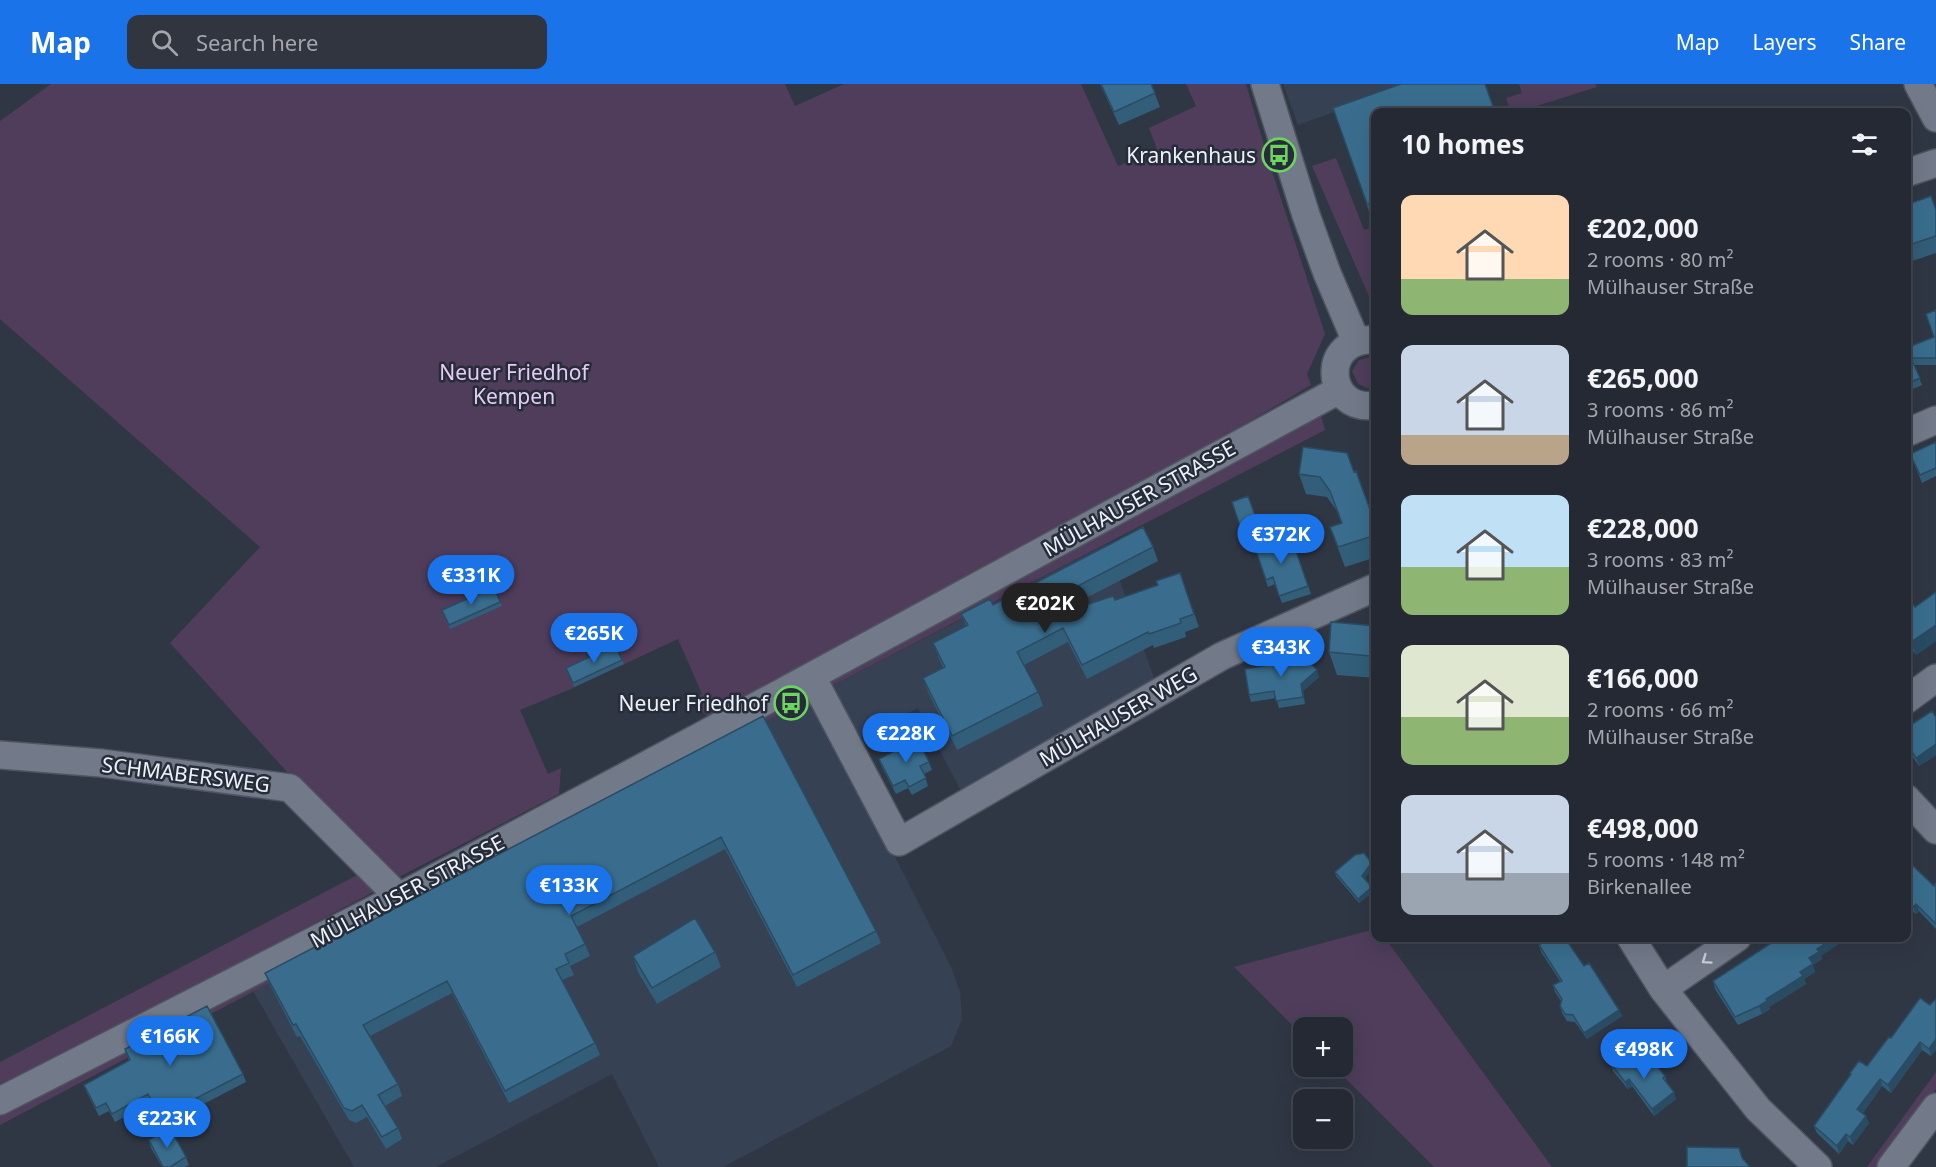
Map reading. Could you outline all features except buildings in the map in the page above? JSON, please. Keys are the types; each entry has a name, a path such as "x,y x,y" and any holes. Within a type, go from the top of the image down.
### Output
{"street":[{"path":"1265,84 1306,215 1327,273 1366,340 1340,353 1336,362 1335,381 1347,399 1357,404 1371,406"},
{"path":"1918,84 1936,118"},
{"path":"1911,171 1936,163"},
{"name":"MÜLHAUSER STRASSE","path":"0,1101 399,897 812,677 1339,390"},
{"path":"1911,431 1936,420"},
{"name":"MÜLHAUSER WEG","path":"812,677 899,842 1222,657 1371,589"},
{"path":"1911,696 1936,678"},
{"name":"SCHMABERSWEG","path":"0,755 101,763 290,788 399,897"},
{"path":"1911,807 1936,830"},
{"path":"1634,942 1663,989 1758,1109 1818,1167"},
{"path":"1663,989 1731,942"},
{"path":"1891,1167 1936,1107"}],"shaded area":[{"path":"1283,84 1411,84 1298,125"},
{"path":"1107,544 1156,684 964,797 918,708 853,741 826,689"},
{"path":"816,694 951,967 960,992 962,1019 951,1046 723,1167 659,1167 612,1074 436,1167 354,1167 253,991"}],"green space":[{"name":"Neuer Friedhof Kempen","path":"51,84 785,84 795,106 844,84 1081,84 1118,166 1157,149 1149,128 1196,106 1186,84 1246,84 1325,334 1307,374 1311,385 1087,513 707,716 690,701 702,694 678,639 520,710 548,774 561,768 559,794 395,879 298,784 170,643 260,547 0,319 0,121"},
{"path":"1519,84 1595,84 1597,87 1531,108 1510,108 1506,98 1522,93"},
{"path":"1336,158 1364,230 1371,228 1371,301 1312,166"},
{"path":"1371,357 1371,387 1367,388 1358,384 1352,371 1359,360"},
{"path":"1321,416 1325,430 826,689 830,676"},
{"path":"787,700 803,702 0,1125 0,1113"},
{"path":"363,872 375,891 0,1089 0,1062"},
{"path":"1371,930 1371,942 1388,942 1552,1167 1434,1167 1344,1077 1353,1077 1353,1017 1293,1017 1293,1026 1234,967"},
{"path":"1936,1072 1936,1089 1879,1167 1867,1167"}],"place":[{"name":"Krankenhaus","path":"1279,155"},
{"name":"Neuer Friedhof","path":"791,703"}]}
